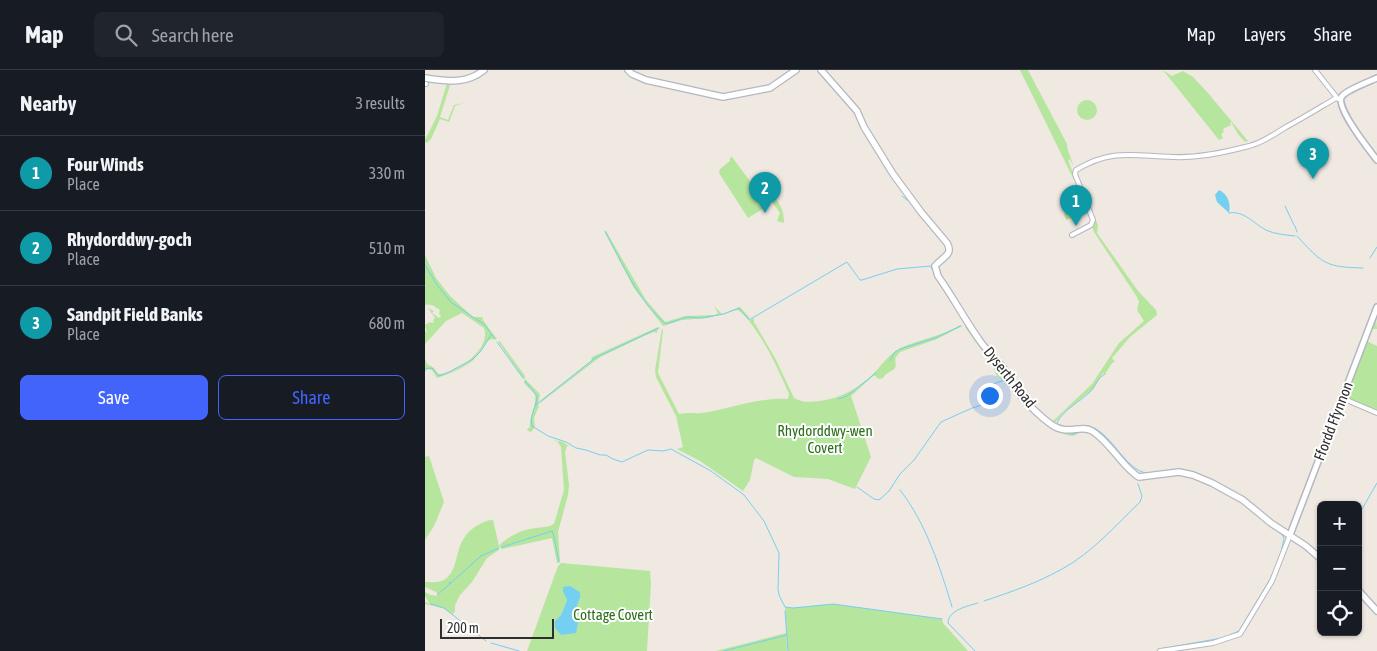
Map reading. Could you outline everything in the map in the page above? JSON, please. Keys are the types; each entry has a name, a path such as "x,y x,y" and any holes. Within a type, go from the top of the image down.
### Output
{"main road":[{"path":"425,82 458,82 484,70"},
{"path":"628,70 632,74 646,80 723,97 770,88 796,70"},
{"name":"Dyserth Road","path":"821,70 857,111 864,127 893,174 950,248 949,252 935,266 938,276 981,342 1002,367 1015,388 1052,425 1071,431 1087,429 1093,432 1135,474 1143,477 1179,472 1201,478 1243,500 1271,523 1317,556"},
{"path":"1359,591 1377,611"}],"street":[{"path":"1315,70 1338,99 1346,116 1377,160"},
{"path":"1072,235 1091,225 1093,220 1075,174 1076,170 1085,164 1119,154 1173,157 1246,147 1261,142 1346,93 1377,78"},
{"name":"Ffordd Ffynnon","path":"1290,535 1377,307"},
{"path":"1342,398 1377,414"},
{"path":"1160,651 1213,643 1240,634 1272,581 1290,535"}],"green space":[{"path":"1020,70 1028,70 1067,144 1073,166 1070,159 1068,160 1074,180"},
{"path":"1163,70 1172,76 1183,71 1193,77 1248,141 1245,142 1231,122 1231,125 1223,129 1224,132 1221,134 1223,138 1219,140"},
{"path":"447,83 450,85 440,117 448,120 454,105 464,103 455,106 449,122 440,119 431,139 427,143 425,140 437,116"},
{"path":"1087,100 1094,103 1097,110 1094,117 1087,120 1080,117 1077,110 1080,103"},
{"path":"732,157 752,184 765,176 767,186 783,211 784,223 777,221 780,213 770,199 764,208 748,218 719,173 720,169"},
{"path":"1086,204 1087,212 1066,220 1064,214"},
{"path":"1089,204 1098,225 1097,233 1138,291 1156,310 1157,315 1130,337 1112,358 1115,362 1112,363 1105,374 1103,373 1093,389 1063,413 1055,423 1052,422 1092,384 1119,343 1144,321 1137,310 1139,302 1137,297 1094,232 1092,226 1094,221"},
{"path":"606,231 646,300 665,322 685,316 715,315 718,313 714,306 722,314 740,307 750,318 748,319 737,310 708,318 682,320 663,326 634,288 605,233"},
{"path":"425,255 436,278 450,296 473,317 482,317 497,339 487,341 476,357 467,365 437,378 432,370 428,369 425,371 425,359 427,364 434,368 438,374 454,370 478,352 485,336 484,328 462,313 446,321 425,344 425,331 427,333 425,325 434,322 435,318 428,308 434,311 432,313 439,318 441,316 439,314 440,310 431,305 425,305"},
{"path":"1376,317 1377,329 1372,329 1367,341 1377,346 1377,411 1345,397"},
{"name":"Rhydorddwy-wen Covert","path":"754,318 754,322 775,358 794,398 807,402 828,400 850,392 877,370 895,351 960,325 962,326 937,339 900,352 895,358 896,367 894,369 883,378 879,379 874,375 851,396 871,457 855,489 828,479 794,477 756,458 750,480 743,491 700,461 677,449 683,447 676,416 656,377 655,370 662,328 658,373 679,414 702,413 756,401 788,399 789,394 776,365 749,321"},
{"path":"966,325 983,348 1049,424 1084,431 1073,436 1053,430 1046,425 1016,395 1006,382 997,376 993,366 965,327"},
{"path":"658,327 657,333 654,332 646,335 600,357 540,403 541,400 591,361 592,357"},
{"path":"499,340 525,376 525,379 499,343"},
{"path":"525,379 540,394 539,406 534,418 535,427 531,432 527,429 530,427 535,394 524,383"},
{"path":"553,440 563,442 570,447 567,446 565,452 569,485 568,495 558,532 560,562 557,563 552,538 502,549 499,546 522,531 554,524 564,490 561,447 558,442"},
{"path":"429,456 444,502 434,526 425,540 425,457"},
{"path":"493,520 499,550 487,558 472,582 460,595 453,614 442,608 425,604 425,602 430,604 425,596 425,592 438,596 436,592 425,587 425,582 442,581 450,575 460,546 469,531 482,523"},
{"name":"Cottage Covert","path":"561,563 650,571 647,651 527,651 558,566","holes":["575,589 580,592 580,598 574,613 578,623 555,628 555,621 561,615 567,600 563,592"]},
{"path":"833,604 942,619 943,623 968,651 788,651 785,607"},
{"path":"786,633 787,651 716,651"}],"water":[{"path":"1219,190 1225,194 1228,200 1230,206 1229,213 1217,202 1215,195"},
{"path":"570,586 580,592 580,598 574,613 578,623 576,633 561,635 555,628 555,621 561,615 567,600 563,587"}],"waterway":[{"path":"902,196 910,202"},
{"path":"1285,206 1294,225"},
{"path":"1229,213 1244,215 1269,231 1295,236"},
{"path":"1295,226 1297,232"},
{"path":"605,231 639,293 656,315 666,324 687,317 701,318 724,314 739,308 749,320 847,262 860,280 862,280 897,269 931,266 939,258"},
{"path":"1297,236 1313,253 1325,262 1340,267 1363,268"},
{"path":"1370,258 1377,247"},
{"path":"425,265 437,285 452,303 485,325 495,339"},
{"path":"931,267 935,274"},
{"path":"939,282 975,339 996,367"},
{"path":"890,361 895,352 900,349 935,338 961,326"},
{"path":"536,405 595,358 659,328"},
{"path":"425,369 432,368 439,376 449,372 473,359 481,351 491,335"},
{"path":"497,342 523,378"},
{"path":"838,399 847,396 876,373"},
{"path":"1064,427 1057,424 1062,415 1090,392 1105,374"},
{"path":"1005,376 1010,385"},
{"path":"857,487 874,499 879,500 889,491 900,474 914,460 941,422 982,405 993,384 1005,380"},
{"path":"525,381 537,396 531,422 532,426 548,436 566,442 576,448 606,455 622,462 648,450 663,451 671,449 711,471 744,495 764,521 779,553 778,589 785,607 833,604 942,619"},
{"path":"1080,426 1090,426 1099,431 1130,464 1138,470 1147,473"},
{"path":"1062,432 1073,434 1080,432"},
{"path":"1153,473 1181,469 1197,473"},
{"path":"1143,480 1151,478"},
{"path":"1362,509 1377,483"},
{"path":"984,601 1043,579 1083,555 1140,502 1142,496 1138,484"},
{"path":"900,490 925,531 952,607"},
{"path":"502,547 552,531 559,562"},
{"path":"1278,531 1284,539 1280,556"},
{"path":"449,583 481,556 499,548"},
{"path":"1225,637 1239,631 1272,576"},
{"path":"437,595 451,583"},
{"path":"975,651 948,623 951,615 955,612 978,603"},
{"path":"431,604 444,608 486,641"},
{"path":"785,611 788,651"},
{"path":"724,651 787,635"},
{"path":"1160,649 1222,638"},
{"path":"491,643 519,651"}],"place":[{"name":"Sandpit Field Banks","path":"1313,179"},
{"name":"Rhydorddwy-goch","path":"765,213"},
{"name":"Four Winds","path":"1076,226"}]}
